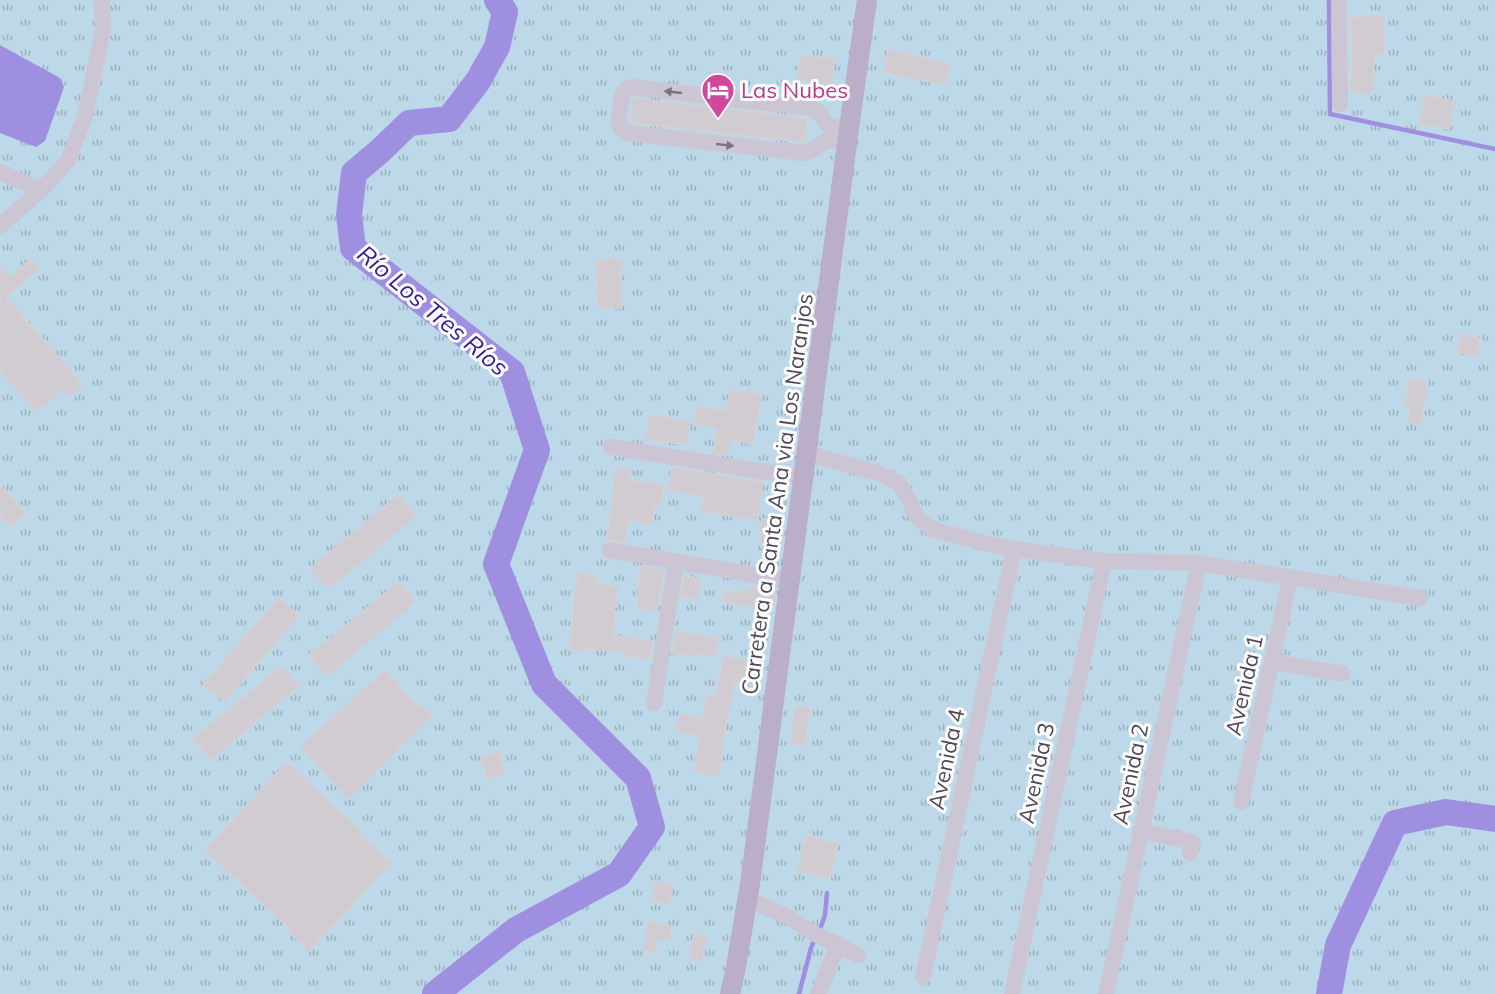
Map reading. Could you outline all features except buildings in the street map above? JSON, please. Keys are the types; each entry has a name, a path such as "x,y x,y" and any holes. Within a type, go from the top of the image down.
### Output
{"main road":[{"name":"Carretera a Santa Ana via Los Naranjos","path":"730,994 747,899 867,0"}],"street":[{"path":"0,226 41,190 68,161 85,116 103,30 102,0"},
{"path":"1339,0 1340,104"},
{"path":"631,87 810,108 822,116 827,124 848,135 826,141 804,153 627,133 618,121 622,96 625,90 631,87"},
{"path":"0,171 41,190"},
{"path":"611,447 803,478"},
{"path":"806,453 877,473 899,483 915,514 931,529 1014,549 1104,561 1199,563 1420,598"},
{"name":"Avenida 4","path":"923,977 1014,549"},
{"path":"609,550 789,580"},
{"path":"654,703 676,561"},
{"name":"Avenida 3","path":"1012,994 1104,561"},
{"name":"Avenida 2","path":"1106,994 1199,563"},
{"name":"Avenida 1","path":"1239,791 1272,662 1290,578"},
{"path":"1272,662 1332,676"},
{"path":"1140,831 1192,847"},
{"path":"747,899 786,916 817,935 858,955"},
{"path":"818,994 838,945"}],"green space":[{"path":"0,0 1495,0 1495,994 0,994"}],"shaded area":[{"path":"0,45 60,78 64,87 45,141 36,147 0,133"}],"waterway":[{"name":"Río Los Tres Ríos","path":"435,994 516,930 619,874 652,827 638,778 544,684 496,564 537,450 512,372 353,248 349,215 354,173 409,123 449,119 478,81 497,47 505,12 497,0"},
{"path":"1329,0 1330,114 1495,149"},
{"path":"1329,994 1338,945 1395,823 1446,812 1495,819"},
{"path":"819,932 825,915 827,893"},
{"path":"799,994 815,939"}],"place":[{"name":"Las Nubes","path":"718,119"}]}
